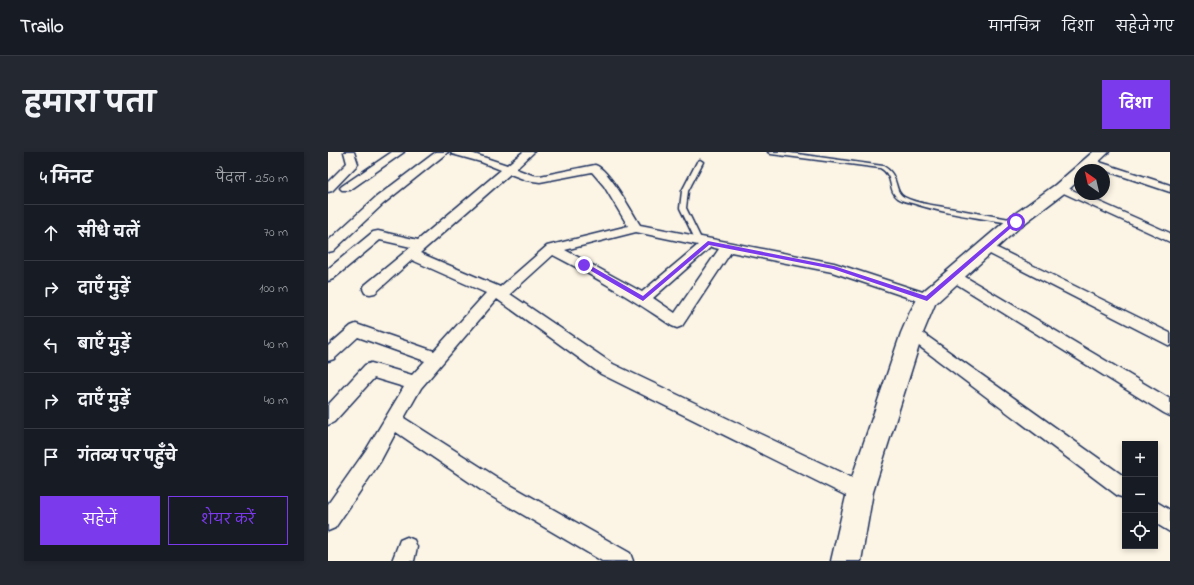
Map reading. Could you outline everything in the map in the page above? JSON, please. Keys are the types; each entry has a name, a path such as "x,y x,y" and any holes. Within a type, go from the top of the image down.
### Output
{"street":[{"path":"328,189 353,164 349,152"},
{"path":"346,188 399,152"},
{"path":"328,248 379,201 443,152"},
{"path":"456,152 489,156 509,169 530,178 540,179 594,168 609,184 636,228"},
{"path":"370,289 529,152"},
{"path":"1088,164 1102,152"},
{"path":"1110,174 1170,189"},
{"path":"846,561 860,492 912,333 927,299 952,275 1074,177"},
{"path":"1061,188 1170,238"},
{"path":"328,521 373,456 414,383 499,292 552,249 636,228 834,268 927,299"},
{"path":"328,276 378,235 415,249 499,292 607,370 860,492"},
{"path":"643,299 703,242"},
{"path":"552,249 584,265 643,299 677,322 728,246"},
{"path":"987,247 1170,340"},
{"path":"952,275 1170,408"},
{"path":"328,355 356,330 436,358"},
{"path":"912,333 1122,487"},
{"path":"328,417 371,370 414,383"},
{"path":"394,421 491,485 622,561"},
{"path":"1158,513 1170,522"}],"lane":[{"path":"771,152 882,167 892,174 895,192 901,198 927,206 1016,222"},
{"path":"700,162 685,191 683,208 703,242"}],"route":[{"path":"584,265 643,299 708,243 834,268 927,299 952,275 1016,222"}]}
